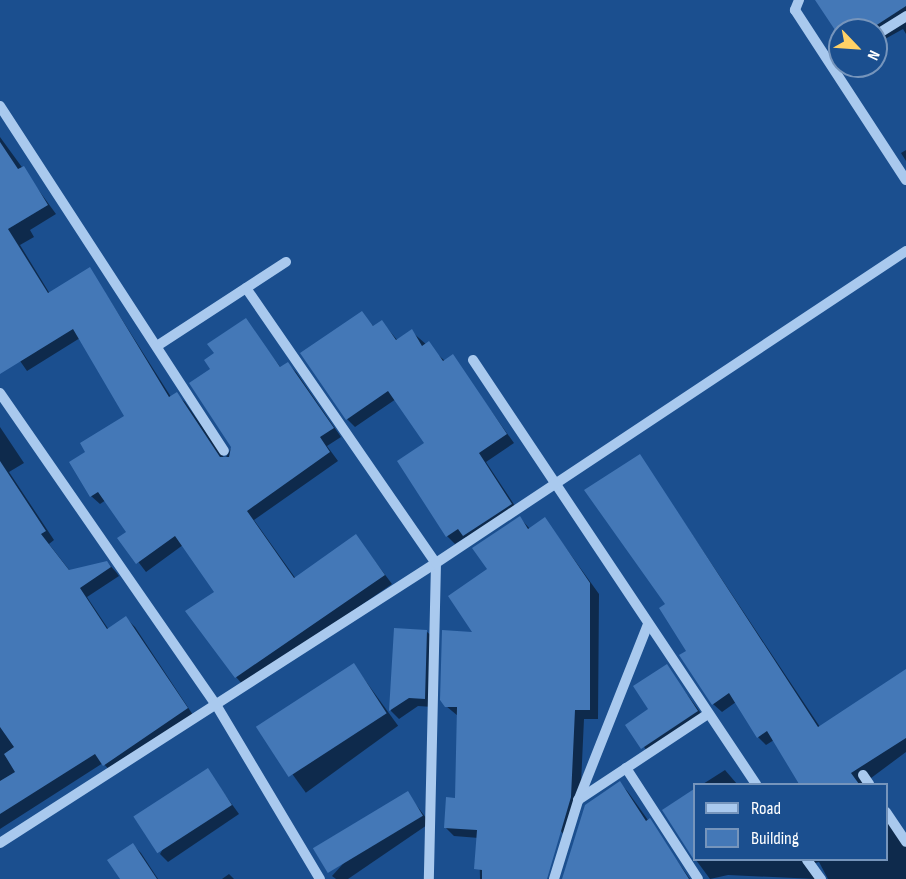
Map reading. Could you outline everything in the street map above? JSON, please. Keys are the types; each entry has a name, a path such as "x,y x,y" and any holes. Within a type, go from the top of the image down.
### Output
{"street":[{"path":"799,0 795,9 828,52"},
{"path":"888,27 906,16"},
{"path":"845,78 906,180"},
{"path":"0,106 224,450"},
{"path":"0,843 436,563 906,250"},
{"path":"157,346 286,262"},
{"path":"246,288 436,563 429,879"},
{"path":"472,360 551,485 755,783"},
{"path":"0,393 215,703 320,879"},
{"path":"554,879 578,801 648,624"},
{"path":"578,801 708,714"},
{"path":"626,768 698,879"},
{"path":"888,815 906,842"},
{"path":"808,861 821,879"}],"building":[{"path":"815,0 906,0 906,6 888,18 828,20"},
{"path":"0,142 18,169 24,166 48,205 8,229 48,293 90,267 169,397 177,392 220,457 229,457 231,447 189,383 210,369 204,360 214,353 207,344 246,318 280,367 288,362 334,428 320,437 330,452 247,511 294,578 356,534 385,575 235,678 185,611 214,592 175,536 136,564 117,538 126,532 98,492 90,497 69,462 85,452 80,443 124,416 73,329 0,374"},
{"path":"362,311 373,326 382,320 396,340 412,329 422,346 429,341 443,361 453,354 507,434 479,453 512,504 463,536 458,529 446,537 397,461 424,443 388,391 346,420 300,353"},
{"path":"640,454 818,727 906,669 906,738 851,773 858,783 798,783 767,731 757,738 729,693 712,705 679,655 686,651 659,608 665,604 584,490"},
{"path":"0,461 46,531 41,534 69,570 107,561 111,567 80,588 107,629 126,616 188,708 103,766 95,754 0,814 0,781 15,772 4,754 14,747 0,727"},
{"path":"520,516 528,529 545,517 590,583 590,710 575,710 571,797 547,879 482,879 482,870 474,869 477,830 444,828 446,797 455,798 457,707 445,707 440,700 442,630 472,632 448,596 487,569 472,548"},
{"path":"394,628 427,630 425,699 409,698 389,711"},
{"path":"354,663 387,713 289,777 256,727"},
{"path":"667,664 698,711 641,749 625,725 648,709 633,686"},
{"path":"208,768 232,805 157,853 133,816"},
{"path":"620,781 646,821 650,818 689,879 562,879 585,805"},
{"path":"693,790 693,858 662,810"},
{"path":"408,791 423,816 328,873 313,848"},
{"path":"133,843 157,879 120,879 107,860"}]}
